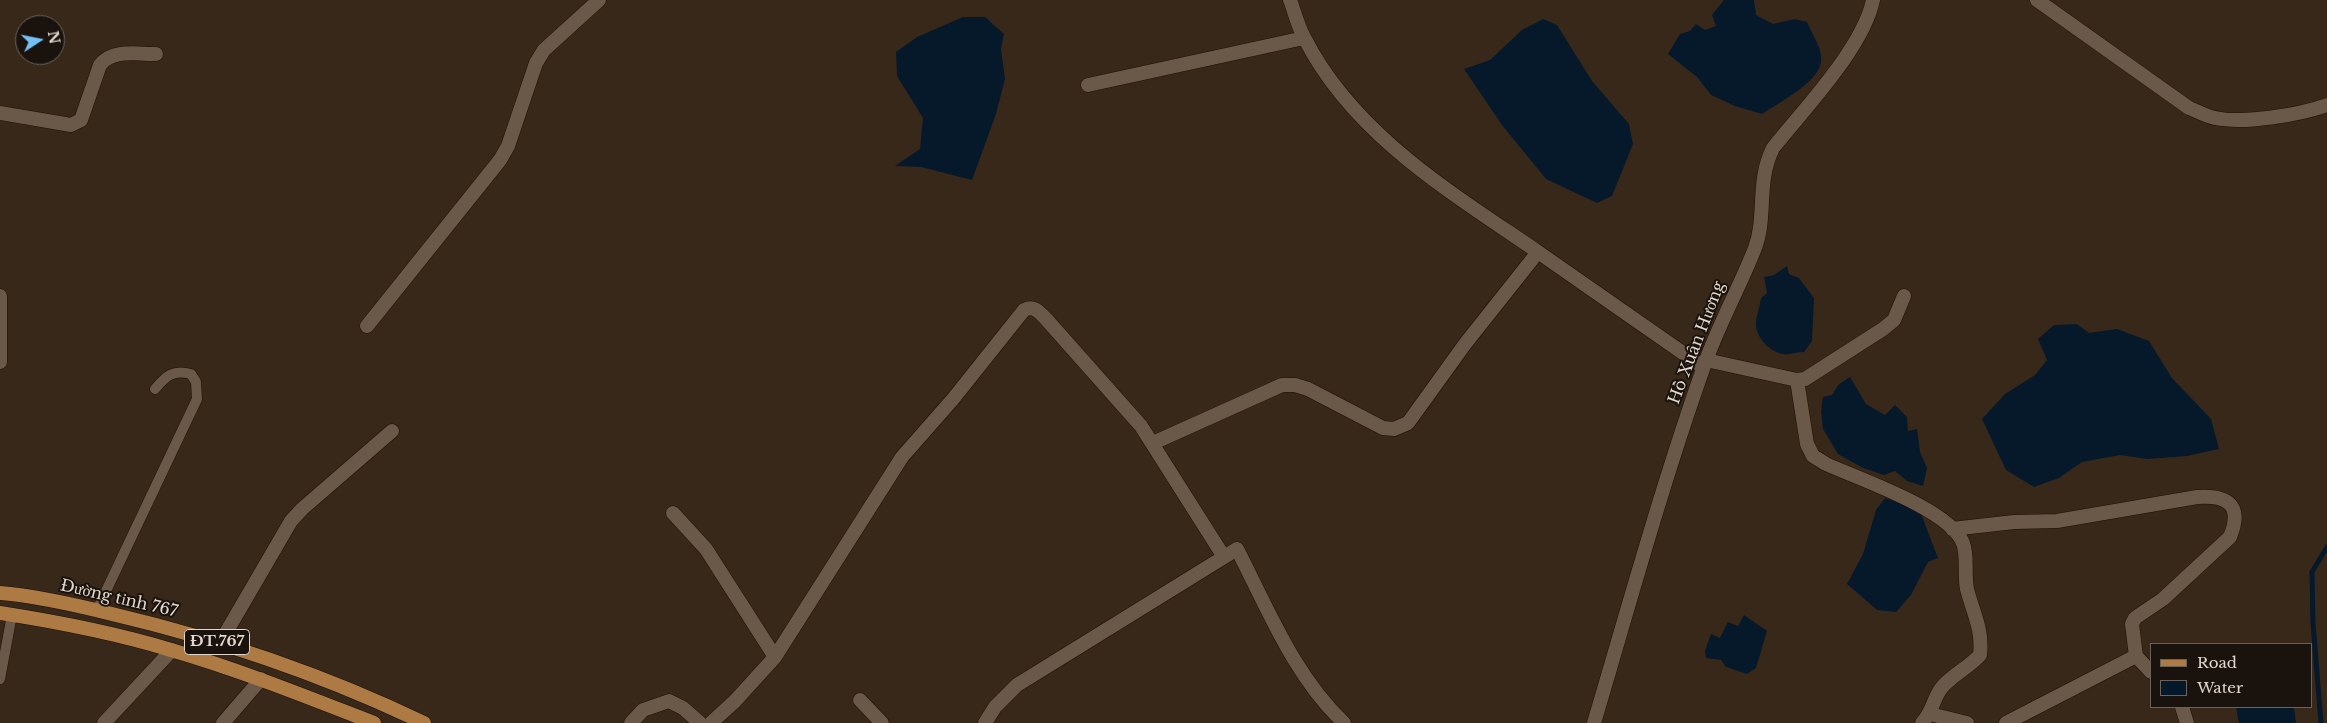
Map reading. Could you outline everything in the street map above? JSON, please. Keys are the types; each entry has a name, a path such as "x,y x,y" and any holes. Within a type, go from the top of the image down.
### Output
{"main road":[{"name":"Đường tỉnh 767","path":"0,593 18,594 98,610 164,626 220,643 301,672 424,723"},
{"name":"ĐT.767","path":"6,614 116,635 172,650 261,679 374,723"}],"street":[{"path":"367,326 500,160 508,146 536,63 544,50 599,0"},
{"path":"1291,0 1304,38 1339,91 1365,121 1438,184 1705,363 1797,380 1818,372 1884,329 1894,320 1904,296"},
{"name":"Hồ Xuân Hương","path":"1594,723 1664,486 1705,363 1756,245 1762,179 1766,162 1773,148 1852,48 1870,12 1872,0"},
{"path":"2037,0 2189,108 2215,118 2274,117 2304,113 2327,105"},
{"path":"1088,85 1304,38"},
{"path":"0,113 71,125 81,120 100,65 106,58 118,54 156,54"},
{"path":"1153,443 1282,385 1295,385 1308,389 1383,428 1394,429 1408,422 1465,344 1538,252"},
{"path":"0,296 0,362"},
{"path":"710,723 735,701 775,656 902,457 954,399 1024,310 1030,307 1036,309 1141,426 1224,557"},
{"path":"1797,380 1806,444 1813,456 1826,464 1924,507 1952,529 1963,543 1966,585 1980,626 1980,655 1972,664 1943,686 1926,719 1967,723"},
{"path":"220,643 291,521 302,509 392,431"},
{"path":"1952,529 2014,522 2057,521 2198,497 2215,496 2227,501 2234,509 2236,523 2230,537 2163,599 2136,618 2132,624 2131,631 2136,656 2150,671"},
{"path":"673,513 706,549 775,656"},
{"path":"985,723 995,707 1016,685 1237,549 1303,675 1329,709 1344,723"},
{"path":"104,723 172,650"},
{"path":"2006,723 2136,656"},
{"path":"223,723 261,679"},
{"path":"860,700 882,723"},
{"path":"631,723 643,710 668,701 683,708 700,723"},
{"path":"2182,708 2187,723"}],"lane":[{"path":"98,610 197,399 196,382 191,374 182,372 168,374 155,390"},
{"path":"0,679 6,614"}],"water":[{"path":"1724,0 1754,0 1756,15 1773,24 1795,19 1807,22 1819,47 1821,62 1813,77 1796,92 1762,114 1735,106 1711,95 1697,77 1668,54 1680,34 1690,31 1696,24 1705,30 1716,26 1712,15"},
{"path":"963,17 985,17 1004,34 1001,49 1005,79 996,114 972,180 921,167 895,166 920,149 923,118 897,76 896,52 917,37"},
{"path":"1543,19 1557,25 1592,81 1629,124 1633,144 1612,196 1597,203 1546,179 1502,125 1464,69 1490,60 1522,30"},
{"path":"1787,266 1789,274 1799,278 1814,298 1812,341 1804,352 1786,354 1773,351 1764,343 1756,327 1756,321 1761,298 1767,293 1764,277 1774,275"},
{"path":"2077,324 2089,333 2117,329 2149,341 2172,378 2211,419 2219,449 2187,456 2147,459 2120,455 2082,462 2059,478 2034,487 2006,470 1982,419 2005,394 2035,375 2047,360 2038,339 2054,325"},
{"path":"1850,377 1866,404 1885,415 1895,405 1907,417 1908,431 1917,429 1920,452 1927,468 1923,486 1907,481 1895,471 1884,475 1863,468 1838,454 1823,429 1821,411 1823,397 1832,395 1838,385"},
{"path":"1885,498 1920,511 1938,558 1928,562 1911,595 1896,612 1877,610 1847,584 1863,554 1876,510"},
{"path":"1744,615 1767,631 1756,668 1747,674 1726,667 1721,660 1706,658 1705,651 1711,634 1720,638 1728,622 1738,626"},
{"path":"2236,708 2294,708 2296,723 2239,723"}],"waterway":[{"path":"2321,723 2313,623 2312,572 2327,547"}]}
